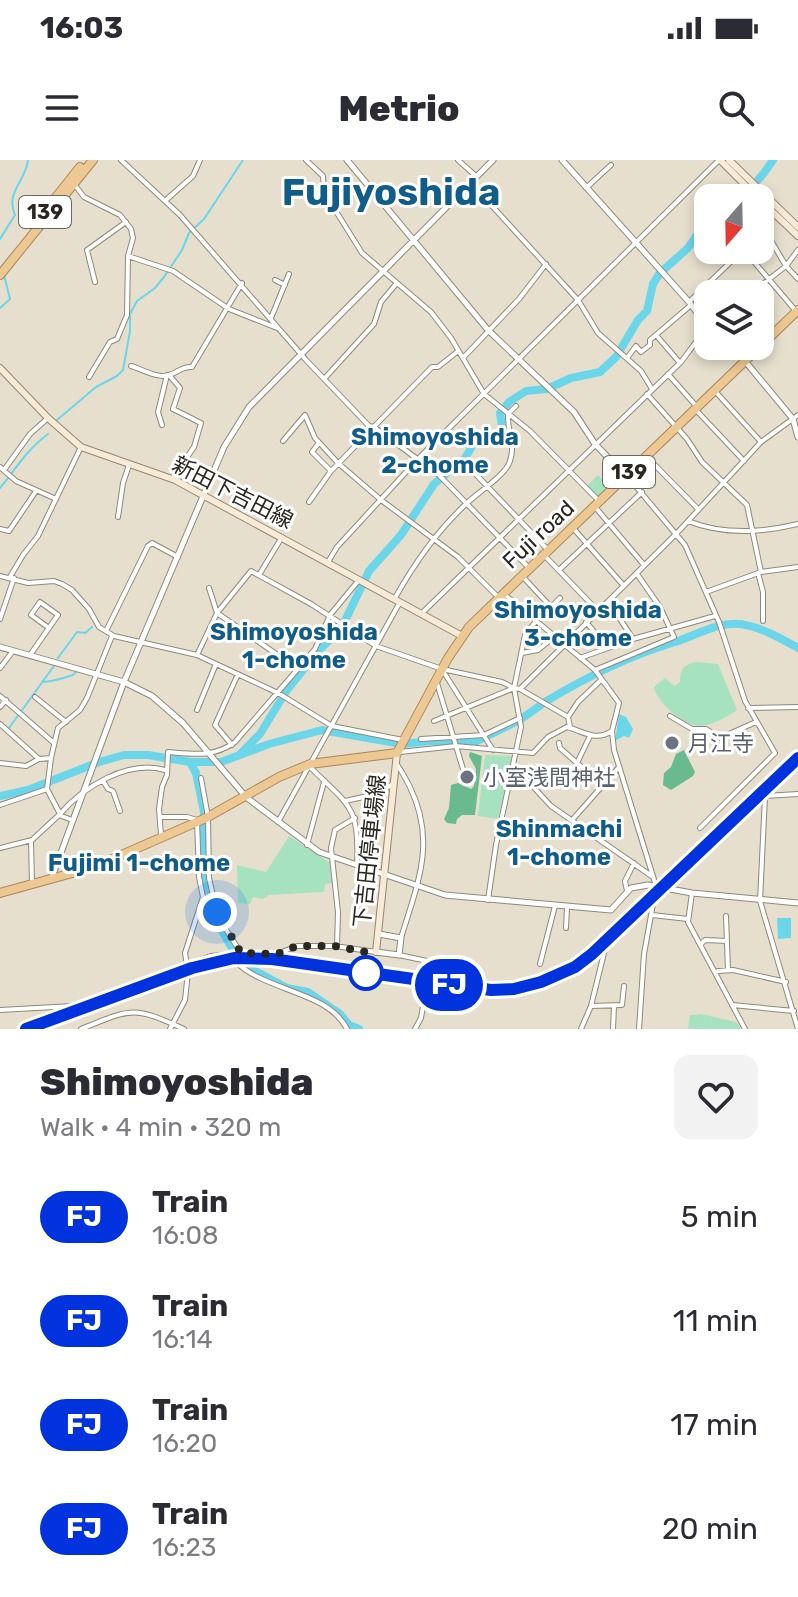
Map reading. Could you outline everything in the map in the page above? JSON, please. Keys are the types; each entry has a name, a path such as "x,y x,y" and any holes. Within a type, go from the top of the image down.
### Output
{"highway":[{"name":"139","path":"2,268 86,160"},
{"name":"139","path":"2,268 93,160"},
{"name":"Fuji road","path":"400,746 462,636 500,595 797,311"},
{"path":"0,893 94,867 202,819 279,777 309,765 400,746"}],"main road":[{"path":"719,160 747,182"},
{"path":"729,160 747,182"},
{"path":"774,208 798,227"},
{"path":"774,212 798,236"},
{"name":"新田下吉田線","path":"0,368 81,447 172,479 462,636"},
{"name":"下吉田停車場線","path":"376,952 393,784 400,746"}],"street":[{"path":"121,160 165,201 242,283 302,355 369,426 419,458 441,477 499,536 551,607 560,598"},
{"path":"165,201 193,176 200,160"},
{"path":"306,160 323,176 324,192 354,243 396,284 431,312 484,394 530,431 568,469 645,566"},
{"path":"347,160 488,330 574,412 595,444 677,533 694,562 722,629 748,708 775,753 700,828"},
{"path":"458,160 477,177"},
{"path":"51,878 124,682 224,447 243,415 493,160"},
{"path":"562,160 694,308"},
{"path":"328,562 337,547 419,458 719,160"},
{"path":"586,188 611,165"},
{"path":"471,183 578,300 598,333 641,371 649,391 702,462 747,505 763,592 763,621"},
{"path":"74,184 84,197 120,215 133,238 128,256 124,328 117,339 110,342 89,377"},
{"path":"95,282 87,250 126,222"},
{"path":"774,246 798,279"},
{"path":"768,279 786,266 798,250"},
{"path":"128,256 173,271 227,308 280,328"},
{"path":"462,358 519,299 546,264"},
{"path":"626,357 636,346 641,352 730,264"},
{"path":"756,264 797,311"},
{"path":"271,318 289,274"},
{"path":"275,280 285,285"},
{"path":"131,366 156,375 168,375 182,366 192,367 242,283"},
{"path":"324,379 374,324 381,302 396,284"},
{"path":"656,335 680,363"},
{"path":"421,614 680,363 694,344"},
{"path":"309,502 338,463 432,367 438,367 458,352"},
{"path":"745,361 796,417 798,437"},
{"path":"668,374 744,461"},
{"path":"162,425 158,412 168,375"},
{"path":"168,375 180,388 173,409 201,423 194,447 172,479"},
{"path":"714,390 761,442"},
{"path":"504,411 516,406"},
{"path":"278,822 376,646 397,601 434,539 466,503 509,465 514,442 504,411"},
{"path":"283,441 305,415 319,443 338,463 580,658 598,674 619,703 612,731 619,767 657,884 644,954 639,1029"},
{"path":"434,721 517,689 645,566 761,442 796,417"},
{"path":"48,418 30,434 2,468 16,481 56,499"},
{"path":"319,443 312,452 331,471"},
{"path":"0,619 12,577 23,555 38,536 81,447"},
{"path":"646,456 698,509"},
{"path":"466,464 519,518 559,570 597,610"},
{"path":"118,517 129,465"},
{"path":"0,529 9,531 36,491"},
{"path":"559,570 642,492"},
{"path":"688,521 730,531 798,524"},
{"path":"572,527 624,586"},
{"path":"259,575 282,537"},
{"path":"106,631 148,546 152,543 178,557"},
{"path":"706,592 760,573 798,567"},
{"path":"197,655 217,613 251,571 330,615 376,646 442,669 502,682 568,717"},
{"path":"570,727 568,717 598,674 674,637 653,594 637,574"},
{"path":"0,576 28,583 54,581 72,590 89,609 99,627 112,635 197,655 281,695 331,726 400,746 456,746 533,753 561,729 570,727 590,736 601,736 612,731"},
{"path":"161,835 162,787 168,752 202,755 232,745 281,695 315,649 330,615 361,581"},
{"path":"209,588 217,613 298,669"},
{"path":"30,655 49,628 58,615 40,602 31,615 49,628"},
{"path":"605,603 633,639"},
{"path":"580,658 633,639 716,616"},
{"path":"488,900 496,845 517,752 520,718 517,689 521,653 525,635 536,621"},
{"path":"586,622 601,640 603,650"},
{"path":"72,820 60,815 47,788 54,743 58,728 80,710 112,635"},
{"path":"521,653 538,650 554,637"},
{"path":"0,647 124,682 166,706 211,753 246,797 307,845 332,858 445,895 611,910 627,891 657,884 692,893 798,903"},
{"path":"0,668 13,651"},
{"path":"197,710 216,664"},
{"path":"442,669 493,750"},
{"path":"232,745 215,725 238,674"},
{"path":"436,681 463,769"},
{"path":"0,696 54,743"},
{"path":"35,697 66,722"},
{"path":"0,707 6,700"},
{"path":"748,708 798,707"},
{"path":"670,716 692,729 706,729 720,738 756,722"},
{"path":"421,739 484,735 520,718"},
{"path":"0,724 39,759"},
{"path":"577,763 590,736"},
{"path":"559,743 560,748 602,785"},
{"path":"0,763 26,766 39,759 51,758"},
{"path":"396,763 415,798 424,825 417,886 399,955"},
{"path":"309,765 345,801 355,818 357,866"},
{"path":"0,848 31,840 82,792 103,781 144,766 167,769"},
{"path":"514,766 551,806 634,863 657,884"},
{"path":"573,820 619,767"},
{"path":"171,1026 185,1000 187,946 204,896 199,877 201,778"},
{"path":"103,781 113,791 120,811"},
{"path":"307,845 324,782"},
{"path":"345,801 377,794 393,784"},
{"path":"0,805 47,788"},
{"path":"798,794 765,796 760,901 798,1029"},
{"path":"160,817 202,819"},
{"path":"337,946 338,912 331,843 335,830 355,818"},
{"path":"202,819 207,866 218,917 238,953"},
{"path":"31,840 32,884"},
{"path":"627,891 625,881 634,863"},
{"path":"204,896 212,893"},
{"path":"692,893 688,919 745,1029"},
{"path":"581,1029 591,1006 605,949 654,902"},
{"path":"540,964 555,906"},
{"path":"566,928 567,907"},
{"path":"652,915 688,919"},
{"path":"726,916 728,970"},
{"path":"379,934 401,938"},
{"path":"701,944 705,940 727,941"},
{"path":"0,1010 73,1006 186,964 238,953 277,954 297,946 337,946 427,961 442,980 441,988 425,995 421,1018 415,1029"},
{"path":"236,962 243,970 272,985 313,999 348,1026"},
{"path":"716,971 728,970 786,982"},
{"path":"591,1006 624,1003 624,986"},
{"path":"732,1005 794,1011"},
{"path":"613,1029 614,1006"},
{"path":"81,1029 134,1011 150,1013 171,1026 184,1029"}],"green space":[{"path":"598,475 611,488 599,499 587,486"},
{"path":"696,662 718,664 737,710 701,726 687,722 672,712 660,700 654,687 665,678 674,686 680,682 684,668"},
{"path":"684,750 695,772 671,790 663,785 664,773 671,767 676,754"},
{"path":"470,752 482,756 475,815 462,815 456,824 447,823 444,819 449,808 451,785 458,783 471,789 474,786 476,769"},
{"path":"485,755 512,756 498,819 478,816"},
{"path":"560,766 577,780 569,791 552,776"},
{"path":"289,836 329,862 332,883 325,884 324,892 269,895 263,899 253,897 250,904 238,903 237,865 266,872"},
{"path":"701,1014 736,1022 741,1029 688,1029 690,1015"}],"water":[{"path":"619,714 626,717 633,729 629,738 624,736 615,741"},
{"path":"777,918 791,918 791,938 778,939"}],"waterway":[{"path":"0,239 15,215 14,193 28,160"},
{"path":"57,420 96,387 123,370 130,314 137,301 164,277 189,233 204,219 243,160"},
{"path":"754,184 773,160"},
{"path":"239,755 260,734 287,690 320,649 341,629 369,571 401,535 434,484 465,458 476,440 497,436 502,426 500,413 509,402 526,391 547,389 571,378 600,372 616,357 638,320 647,311 653,284 660,273 694,239"},
{"path":"0,308 10,299 4,275"},
{"path":"0,488 48,434"},
{"path":"545,702 624,661 723,625 740,624 755,628 798,648"},
{"path":"58,658 77,632 85,633 92,627"},
{"path":"9,728 54,666"},
{"path":"42,682 62,679 76,672"},
{"path":"521,719 541,705"},
{"path":"0,796 28,790 124,755 221,762 269,744 322,730 402,744 432,741 473,743 518,721"},
{"path":"190,762 196,773 204,812 203,868 210,903 238,959 287,988 308,992 340,1014 349,1025 359,1029"}],"railway":[{"path":"26,1029 202,965 234,958 272,959 491,990 514,989 541,982 575,967 592,954 798,758"}],"train":[{"name":"FJ","path":"26,1029 192,968 234,958 272,959 479,989 514,989 551,979 592,954 798,758"}],"place":[{"name":"月江寺","path":"672,743"},
{"name":"小室浅間神社","path":"467,777"}],"district":[{"name":"Fujiyoshida","path":"391,192"},
{"name":"Shimoyoshida 2-chome","path":"435,451"},
{"name":"Shimoyoshida 3-chome","path":"578,624"},
{"name":"Shimoyoshida 1-chome","path":"294,646"},
{"name":"Shinmachi 1-chome","path":"559,843"},
{"name":"Fujimi 1-chome","path":"139,863"}],"route":[{"path":"217,912 241,953 277,954 297,946 337,946 371,953 366,973"}]}
